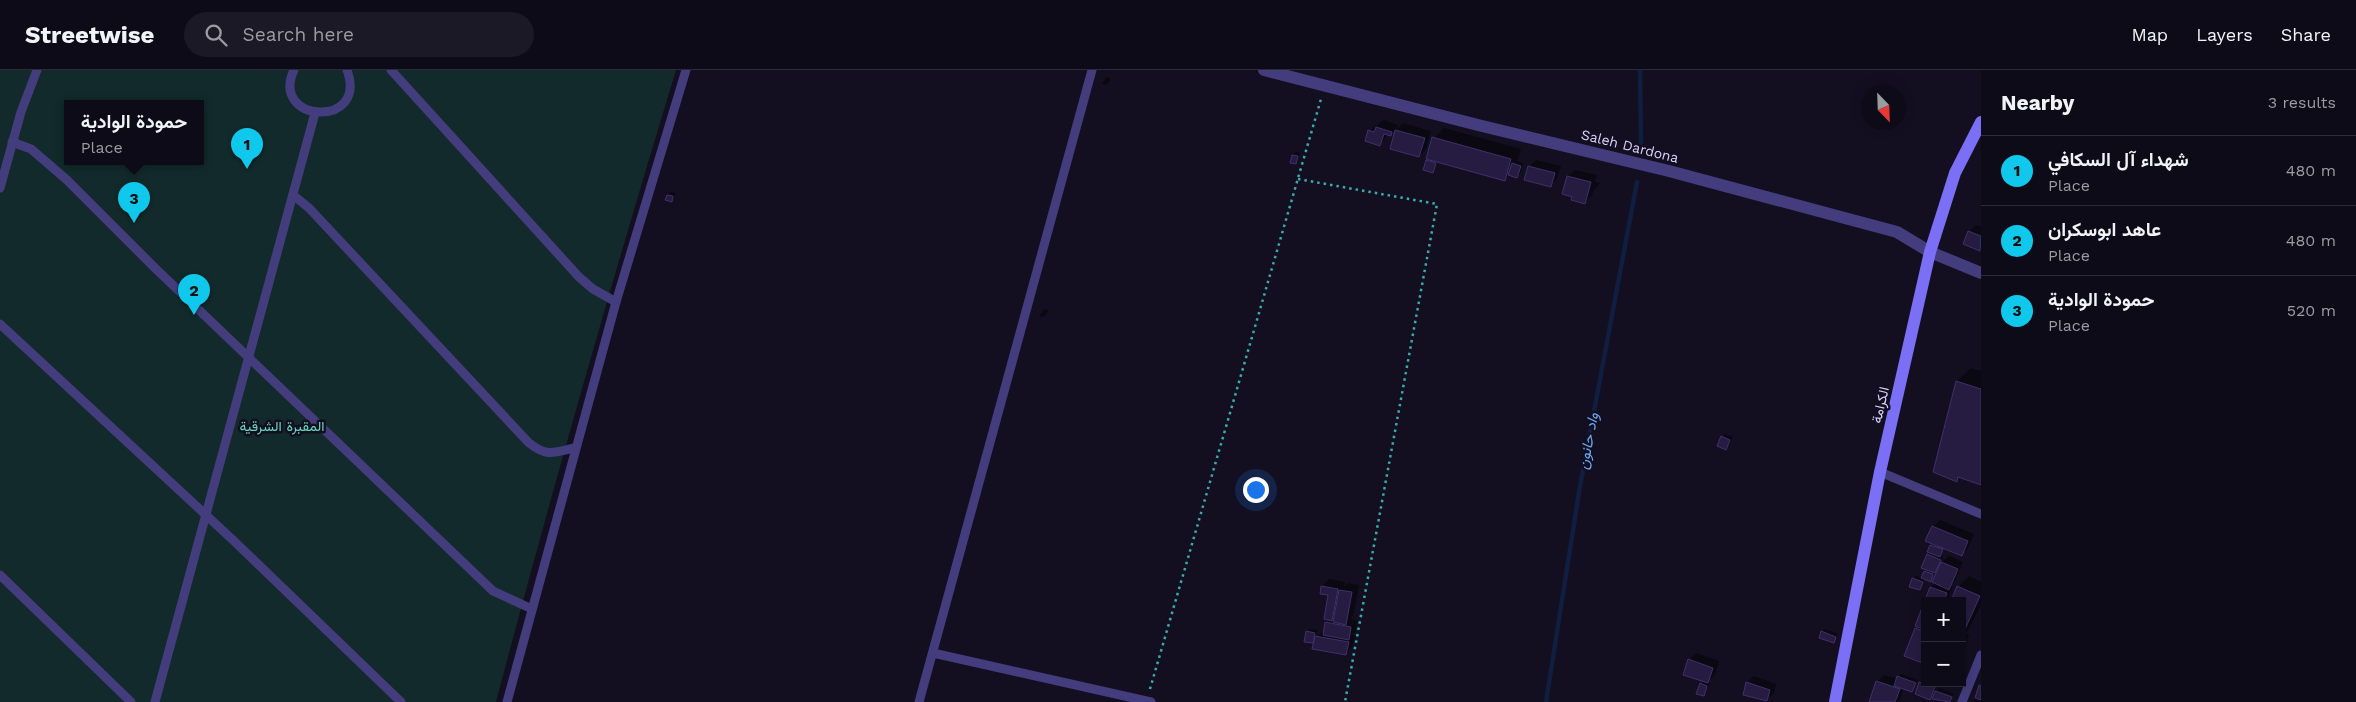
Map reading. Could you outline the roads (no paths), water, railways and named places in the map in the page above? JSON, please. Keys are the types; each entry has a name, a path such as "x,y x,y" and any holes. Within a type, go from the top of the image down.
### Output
{"main road":[{"name":"الكرامة","path":"1835,702 1880,472 1930,252 1955,173 1981,122"}],"street":[{"name":"Saleh Dardona","path":"1264,70 1478,126 1669,171 1897,232 1930,252 1981,273"}],"lane":[{"path":"0,188 12,142 37,70"},
{"path":"294,70 290,86 293,95 298,104 315,113 325,113 342,104 350,87 347,70"},
{"path":"391,70 579,277 593,289 616,302"},
{"path":"507,702 574,448 686,70"},
{"path":"919,702 1092,70"},
{"path":"155,702 315,113"},
{"path":"12,142 31,149 67,180 493,591 532,609"},
{"path":"293,195 309,208 529,444 540,452 549,454 574,448"},
{"path":"0,324 401,702"},
{"path":"1880,472 1981,514"},
{"path":"0,575 131,702"},
{"path":"933,653 1151,702"},
{"path":"1962,702 1981,655"}],"waterway":[{"path":"1640,70 1641,144"},
{"name":"واد حانون","path":"1546,702 1580,486 1637,182"}],"place":[{"name":"شهداء آل السكافي","path":"247,169"},
{"name":"حمودة الوادية","path":"134,223"},
{"name":"عاهد ابوسكران","path":"194,315"}],"park label":[{"name":"المقبرة الشرقية","path":"282,426"}]}
